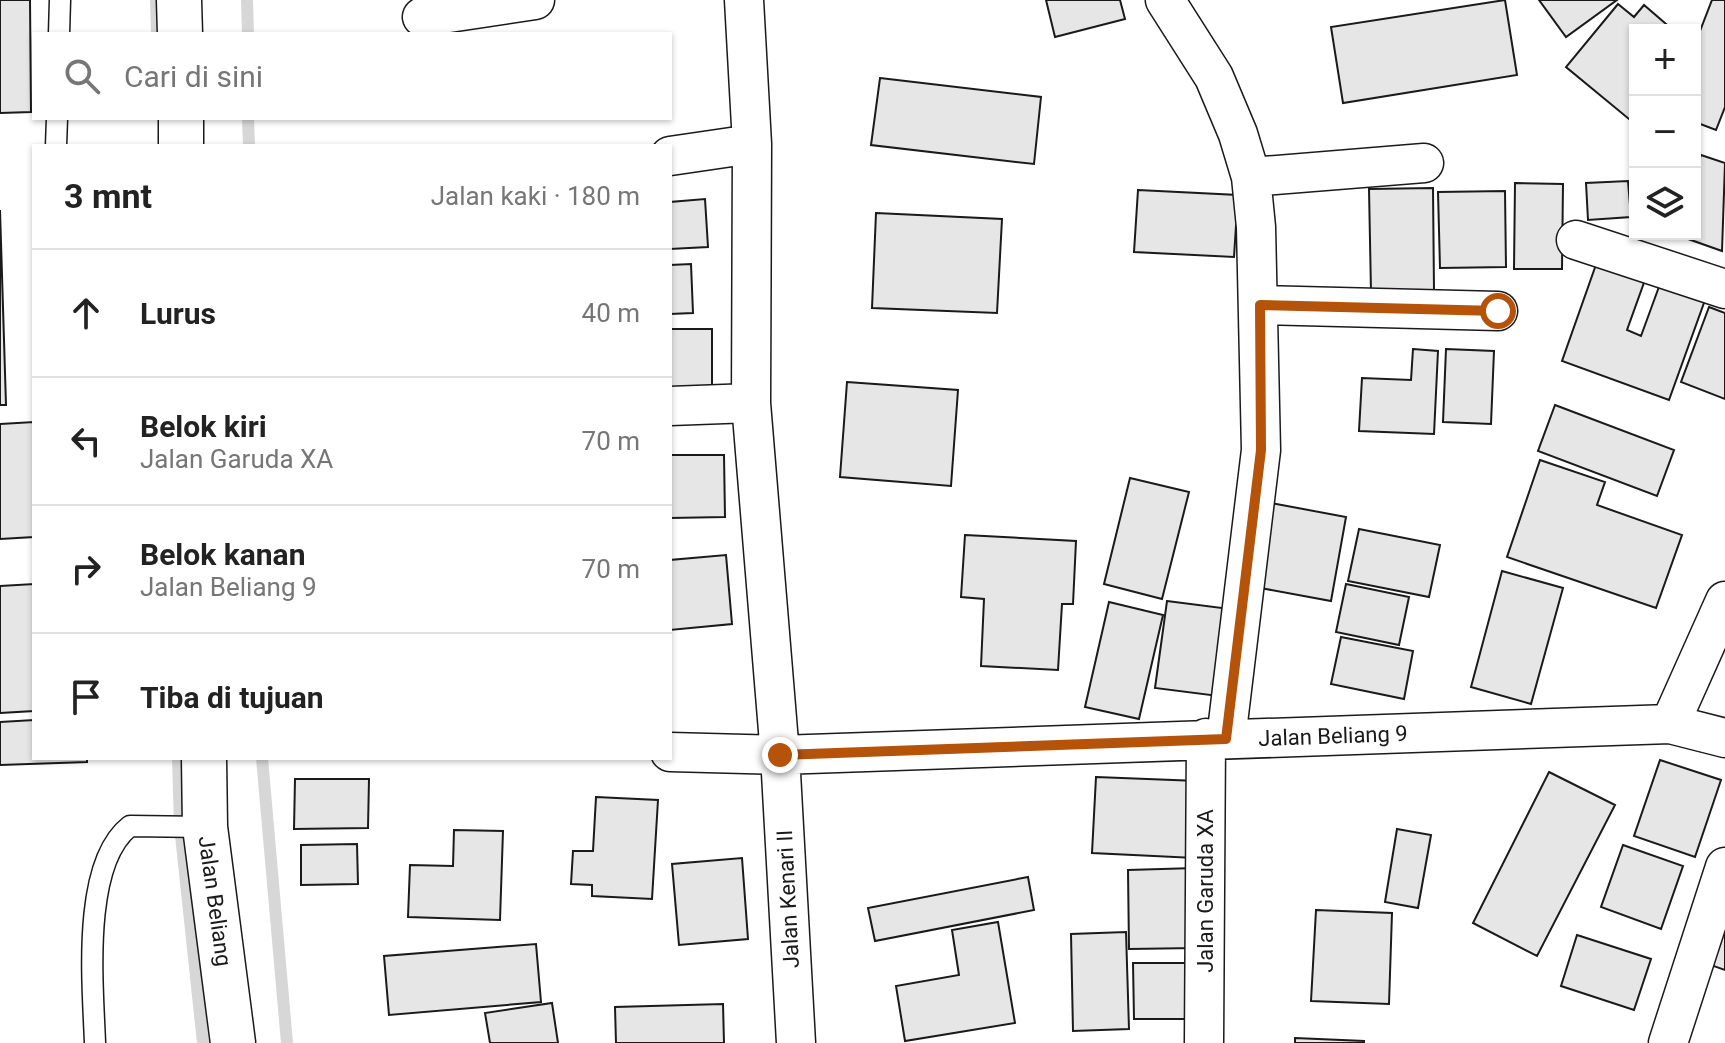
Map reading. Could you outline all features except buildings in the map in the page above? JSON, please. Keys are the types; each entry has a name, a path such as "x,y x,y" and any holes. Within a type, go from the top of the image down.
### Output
{"street":[{"path":"179,0 180,32"},
{"path":"422,17 535,0"},
{"name":"Jalan Kenari II","path":"744,0 752,144 751,403 780,755 796,1043"},
{"name":"Jalan Garuda XA","path":"1165,0 1214,77 1238,134 1251,177 1260,305 1261,450 1216,739 1204,1043"},
{"path":"181,120 181,144"},
{"path":"672,156 752,144"},
{"path":"1251,177 1424,163"},
{"path":"1576,240 1725,289"},
{"path":"1260,305 1498,311"},
{"path":"672,406 751,403"},
{"path":"1670,724 1725,601"},
{"name":"Jalan Beliang 9","path":"672,752 780,755 1670,724 1725,738"},
{"name":"Jalan Beliang","path":"204,760 205,827 233,1043"},
{"path":"1668,1043 1725,867"}],"lane":[{"path":"59,32 60,0"},
{"path":"56,144 57,120"},
{"path":"95,1043 91,937 110,845 130,826 205,827"}],"waterway":[{"path":"156,0 157,32"},
{"path":"247,0 248,32"},
{"path":"248,120 249,144"},
{"path":"178,760 180,826 203,1043"},
{"path":"262,760 287,1043"}],"route":[{"path":"780,755 1226,739 1261,450 1260,305 1498,311"}]}
